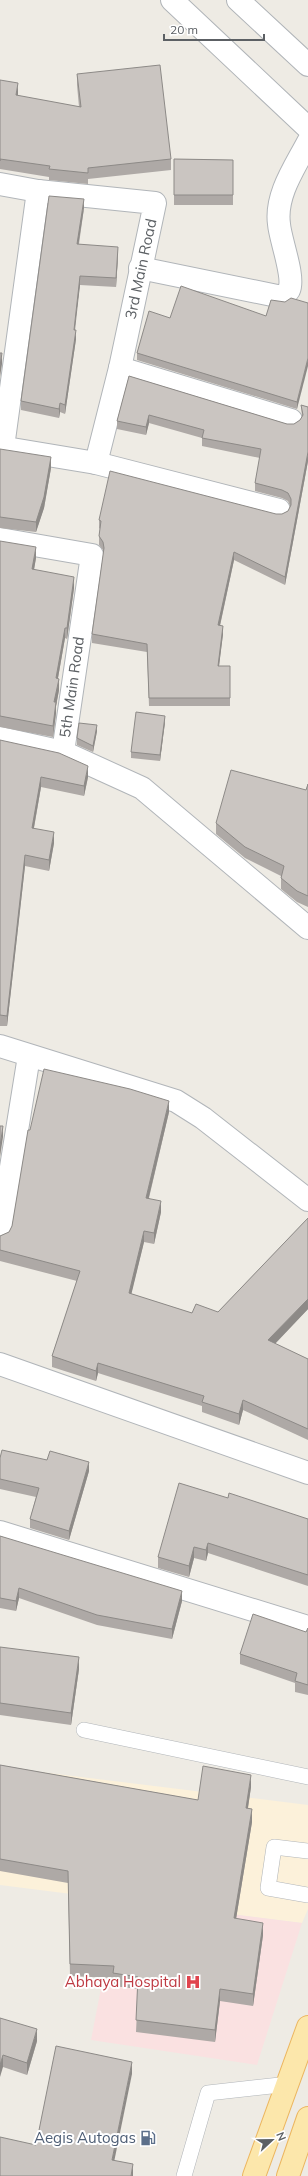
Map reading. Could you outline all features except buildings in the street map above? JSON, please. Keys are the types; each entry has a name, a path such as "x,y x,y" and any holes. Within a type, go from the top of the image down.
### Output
{"main road":[{"path":"254,2176 289,2084 308,2027"},
{"path":"288,2176 308,2118"}],"street":[{"path":"172,0 308,128"},
{"path":"238,0 308,65"},
{"path":"140,268 282,297 289,290 290,281 278,224 278,206 285,187 308,142"},
{"name":"3rd Main Road","path":"0,184 38,191 155,204 140,268 120,368 96,463"},
{"path":"38,191 2,447 96,463 279,510"},
{"path":"120,368 291,420"},
{"name":"5th Main Road","path":"0,539 92,555 63,752 142,788 308,928"},
{"path":"0,738 63,752"},
{"path":"0,1046 11,1048 29,1056 176,1101 203,1118 308,1200"},
{"path":"0,1235 29,1056"},
{"path":"0,1364 308,1473"},
{"path":"0,1532 308,1627"}],"lane":[{"path":"84,1730 308,1777"},
{"path":"308,1851 274,1847 268,1888 308,1895"},
{"path":"184,2176 208,2093 289,2084"}],"shaded area":[{"path":"0,1767 308,1805 308,1909 302,1923 0,1885"},
{"name":"Abhaya Hospital","path":"118,1900 302,1923 257,2065 91,2040"}],"place":[{"name":"Abhaya Hospital","path":"193,1982"},
{"name":"Aegis Autogas","path":"148,2138"}]}
